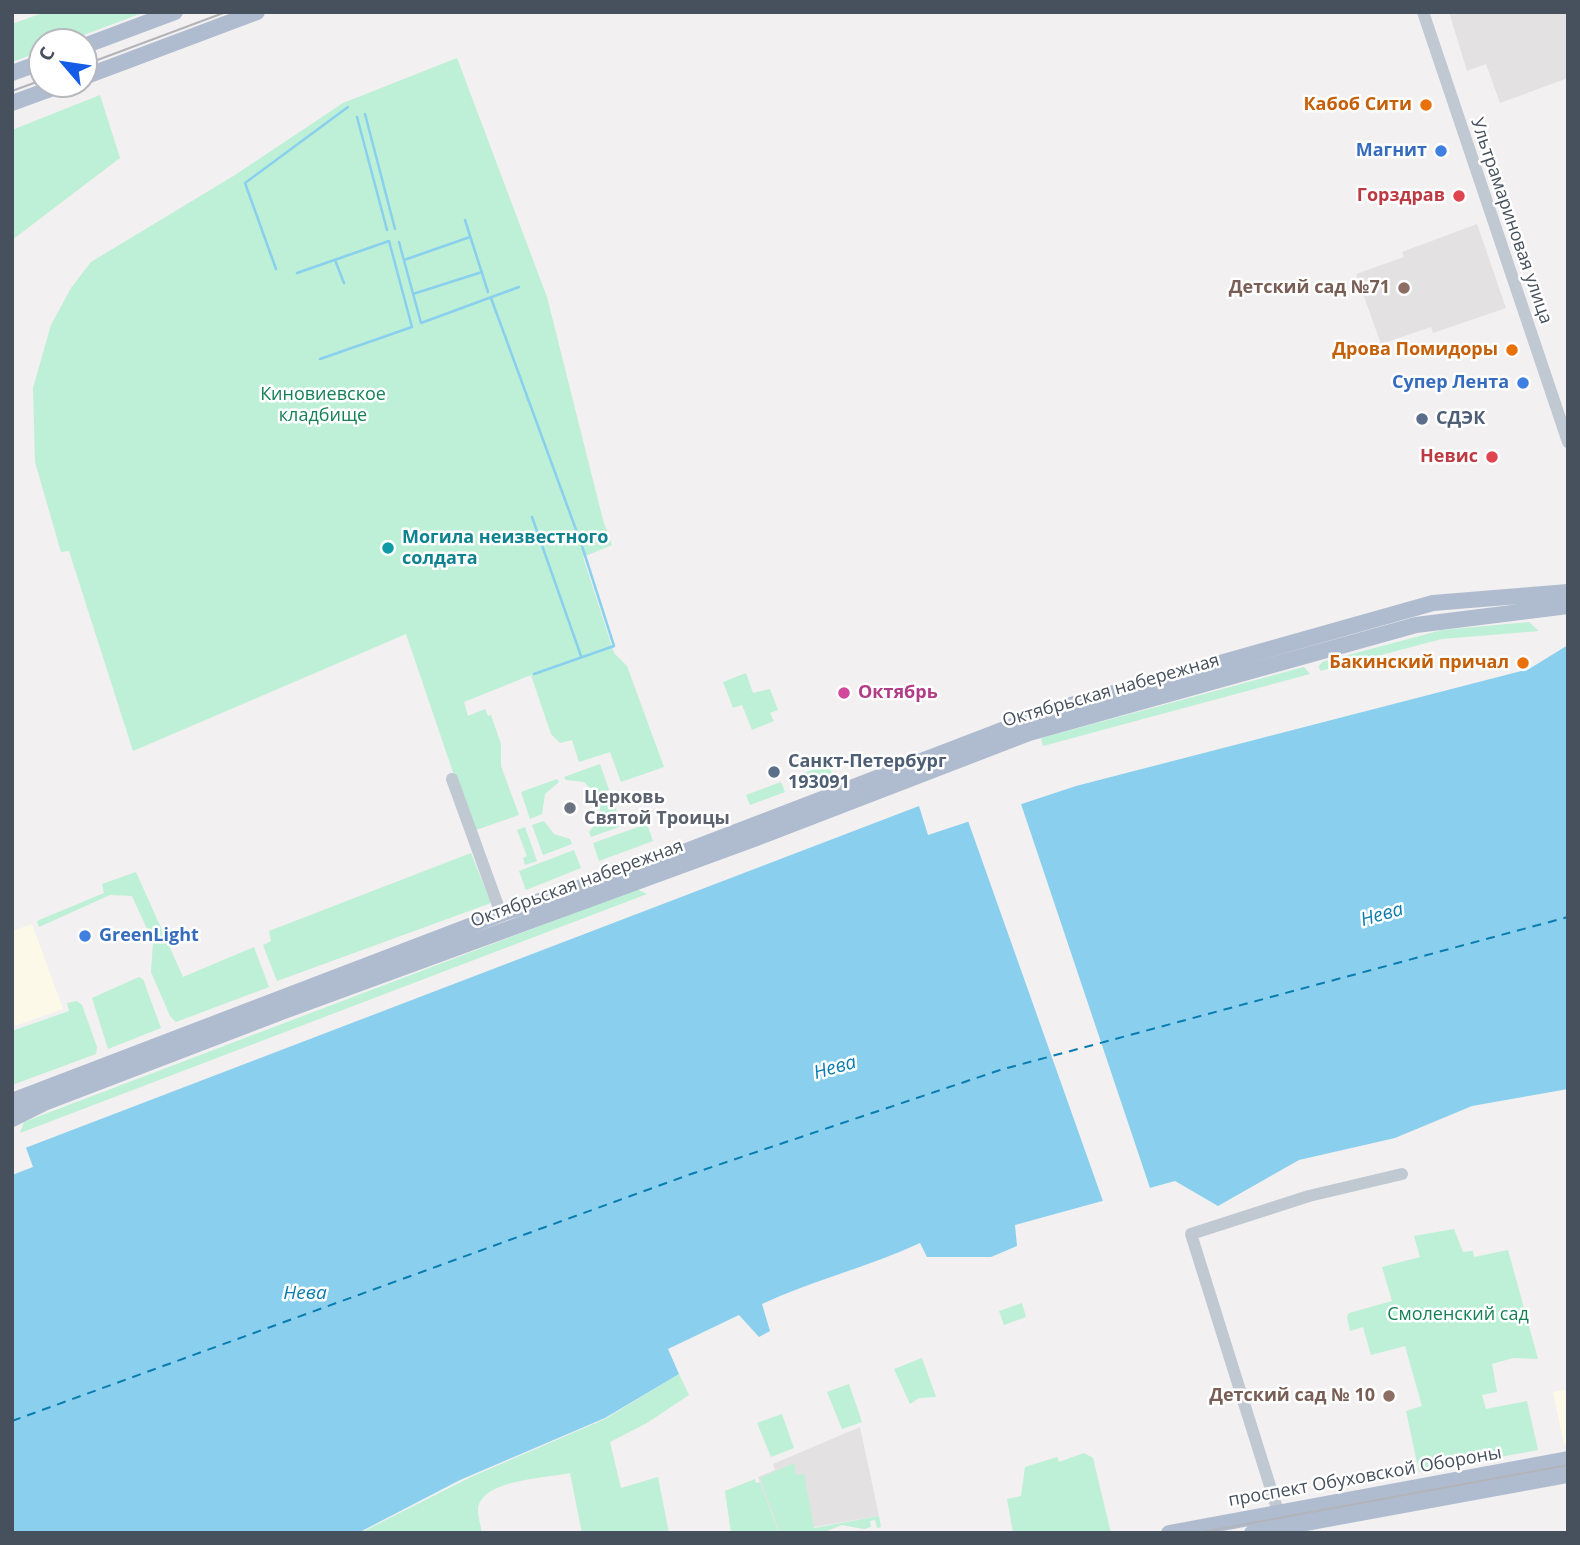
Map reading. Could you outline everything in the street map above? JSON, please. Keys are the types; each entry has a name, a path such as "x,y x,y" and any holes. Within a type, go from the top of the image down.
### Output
{"main road":[{"path":"98,41 175,12"},
{"path":"98,72 257,12"},
{"name":"Октябрьская набережная","path":"12,1101 501,914 676,855 975,738 1057,709 1433,603 1568,592"},
{"name":"Октябрьская набережная","path":"12,1119 44,1103 284,1011 754,839 1029,733 1416,625 1568,606"},
{"name":"проспект Обуховской Обороны","path":"1252,1533 1280,1520 1568,1459"},
{"name":"проспект Обуховской Обороны","path":"1169,1533 1280,1520 1568,1475"}],"street":[{"name":"Ультрамариновая улица","path":"1423,12 1568,442"},
{"path":"452,779 501,914"},
{"path":"1280,1520 1191,1234 1309,1196 1402,1174"}],"shaded area":[{"path":"1449,12 1568,12 1568,78 1500,103 1486,64 1467,71"},
{"path":"1477,224 1506,308 1433,333 1431,327 1381,344 1356,274 1404,257 1402,252"},
{"path":"32,924 63,1009 12,1027 12,931"},
{"path":"1568,1389 1568,1444 1564,1445 1553,1392"},
{"path":"860,1427 879,1516 779,1533 758,1477 775,1470 773,1464"}],"green space":[{"path":"45,12 145,12 98,30 28,28 28,56 12,62 12,24"},
{"name":"Киновиевское кладбище","path":"457,58 547,297 603,520 612,545 583,557 614,653 627,666 664,767 621,782 610,752 579,762 572,740 560,743 551,734 531,675 464,702 468,716 485,709 488,716 491,715 501,744 501,766 519,815 473,831 406,634 133,751 69,551 61,552 35,462 33,388 51,325 71,288 91,262 235,175 343,103"},
{"path":"100,95 120,158 12,240 12,130"},
{"path":"1529,622 1539,631 1442,639 1320,671 1322,662 1442,630"},
{"path":"1304,667 1310,674 1043,746 1041,738"},
{"path":"746,673 753,693 770,689 778,710 770,713 774,721 752,730 742,705 733,708 723,682"},
{"path":"600,764 609,790 597,795 584,782 566,780 564,777"},
{"path":"828,764 832,774 803,785 799,775"},
{"path":"557,779 559,782 545,794 542,814 530,819 521,792"},
{"path":"781,782 785,792 750,805 746,795"},
{"path":"612,797 622,826 591,837 589,832 599,820 600,801"},
{"path":"544,821 554,834 570,839 572,844 543,855 532,825"},
{"path":"647,824 653,841 599,861 593,843"},
{"path":"525,827 537,861 525,865 523,858 527,856 517,830"},
{"path":"574,850 581,868 526,890 519,871"},
{"path":"471,853 491,903 277,981 263,945 271,941 269,931"},
{"path":"136,872 183,977 254,947 269,987 176,1022 170,1016 151,972 153,942 132,896 110,895 39,927 37,921 104,893 102,884"},
{"path":"637,889 647,894 20,1133 24,1122"},
{"path":"139,977 143,979 161,1028 108,1049 92,998"},
{"path":"77,1001 82,1005 97,1047 96,1054 12,1085 12,1031 69,1011 67,1003"},
{"name":"Смоленский сад","path":"1454,1229 1463,1252 1473,1251 1474,1257 1508,1250 1538,1359 1513,1358 1492,1364 1497,1392 1482,1395 1486,1409 1527,1401 1538,1450 1419,1472 1406,1411 1422,1406 1405,1346 1371,1355 1363,1327 1350,1331 1347,1317 1349,1313 1392,1301 1382,1267 1420,1257 1414,1236"},
{"path":"1022,1303 1026,1317 1004,1325 999,1311"},
{"path":"922,1358 936,1397 919,1398 910,1404 894,1369"},
{"path":"679,1374 689,1395 647,1423 610,1442 621,1488 658,1477 669,1533 582,1533 570,1473 516,1482 489,1492 481,1500 478,1511 482,1533 360,1533 471,1477 605,1419"},
{"path":"849,1384 862,1422 842,1429 827,1392"},
{"path":"782,1414 794,1448 771,1457 757,1423"},
{"path":"1084,1453 1093,1458 1111,1533 1013,1533 1007,1499 1021,1496 1025,1467 1057,1457 1059,1462"},
{"path":"794,1463 796,1475 804,1474 814,1528 879,1516 881,1527 877,1528 875,1520 870,1521 871,1527 864,1529 842,1525 822,1533 780,1533 760,1478"},
{"path":"755,1479 756,1483 760,1482 779,1533 731,1533 725,1491"}],"water":[{"name":"Нева","path":"1568,645 1568,1089 1472,1106 1395,1138 1299,1160 1218,1206 1175,1181 1015,1225 1017,1246 991,1257 927,1257 920,1243 762,1304 770,1331 759,1337 739,1315 668,1349 679,1374 605,1418 460,1480 358,1533 12,1533 12,1153 919,806 928,835 1076,786 1529,669"}],"pier":[{"path":"1020,801 1151,1191 1104,1204 967,818"},
{"path":"25,1145 33,1167 12,1175 12,1149"}],"waterway":[{"path":"276,269 245,183 348,107"},
{"path":"365,114 395,229"},
{"path":"357,117 387,230"},
{"path":"465,220 488,292"},
{"path":"404,260 470,237"},
{"path":"297,273 389,241 412,327 320,359"},
{"path":"399,242 421,323 519,287"},
{"path":"335,260 344,283"},
{"path":"413,294 482,272"},
{"path":"491,298 582,546 614,646 534,674"},
{"path":"532,517 581,656"}],"ferry route":[{"path":"12,1421 691,1174 1000,1070 1568,917"}],"tram line":[{"path":"98,60 226,12"},
{"path":"12,91 28,85"},
{"path":"1197,1533 1568,1465"}],"place":[{"name":"Кабоб Сити","path":"1426,105"},
{"name":"Магнит","path":"1441,151"},
{"name":"Горздрав","path":"1459,196"},
{"name":"Детский сад №71","path":"1404,288"},
{"name":"Дрова Помидоры","path":"1512,350"},
{"name":"Супер Лента","path":"1523,383"},
{"name":"СДЭК","path":"1422,419"},
{"name":"Невис","path":"1492,457"},
{"name":"Могила неизвестного солдата","path":"388,548"},
{"name":"Бакинский причал","path":"1523,663"},
{"name":"Октябрь","path":"844,693"},
{"name":"Санкт-Петербург 193091","path":"774,772"},
{"name":"Церковь Святой Троицы","path":"570,808"},
{"name":"GreenLight","path":"85,936"},
{"name":"Детский сад № 10","path":"1389,1396"}]}
